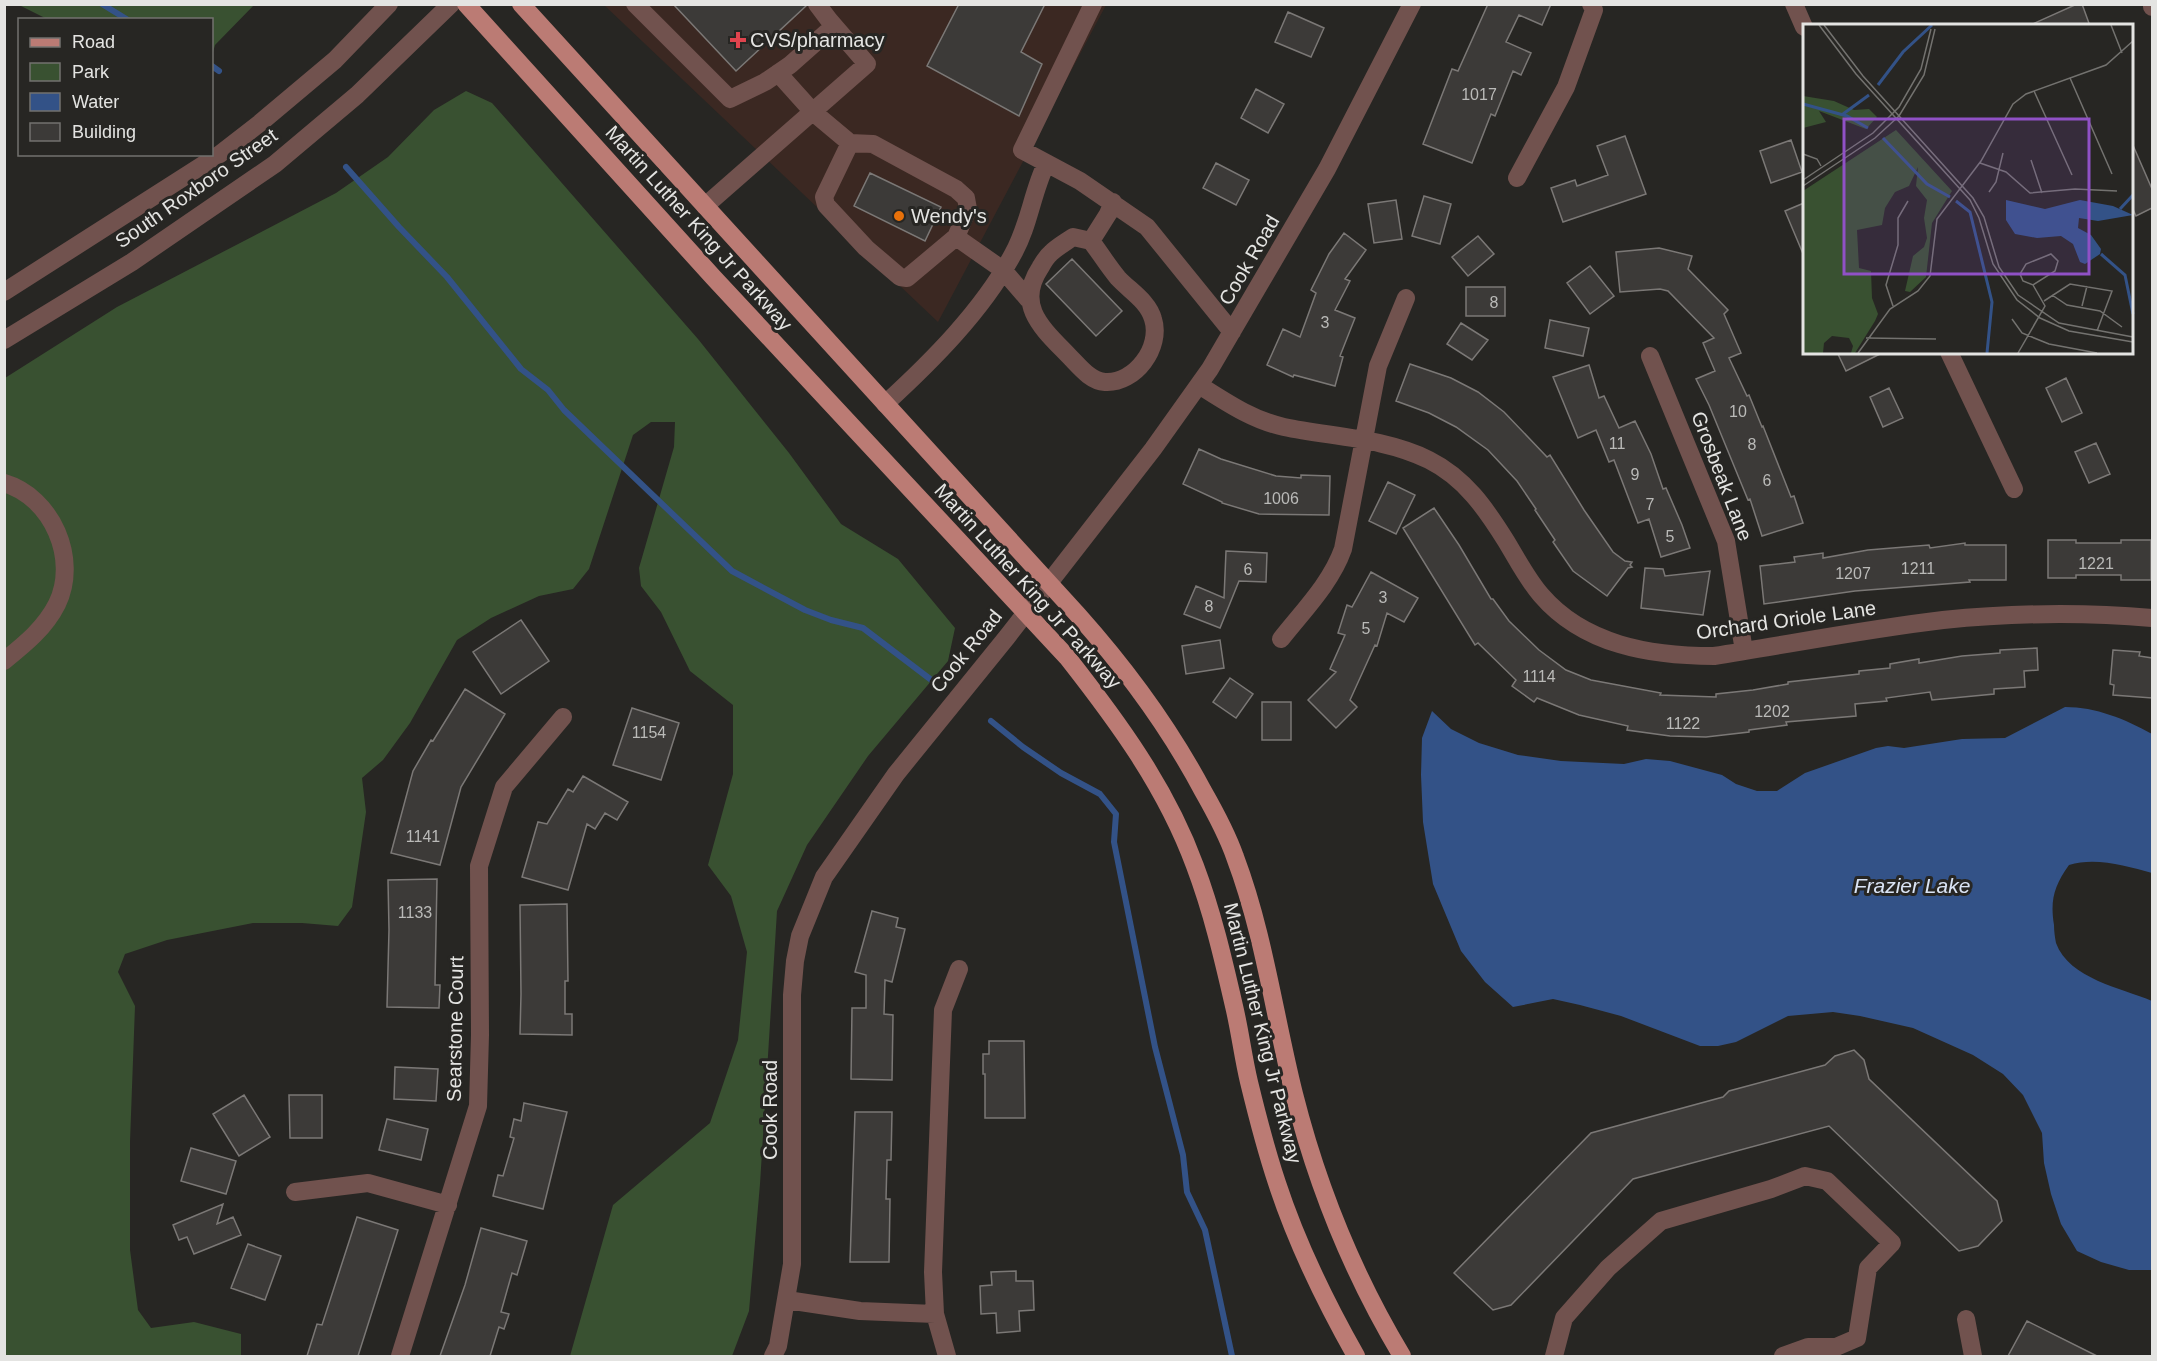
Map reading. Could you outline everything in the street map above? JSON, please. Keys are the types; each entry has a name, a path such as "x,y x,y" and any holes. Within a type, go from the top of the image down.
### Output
{"main road":[{"name":"Martin Luther King Jr Parkway","path":"466,4 713,277 1067,657 1110,710 1143,759 1169,807 1194,864 1212,917 1249,1082 1277,1183 1312,1270 1356,1356"},
{"name":"Martin Luther King Jr Parkway","path":"521,4 1106,646 1163,721 1202,788 1234,854 1265,955 1294,1093 1320,1178 1335,1219 1371,1299 1402,1356"}],"street":[{"name":"South Roxboro Street","path":"4,292 220,154 261,123 335,60 389,4"},
{"name":"South Roxboro Street","path":"4,340 132,262 275,164 357,95 451,4"},
{"path":"635,4 730,99 765,82 790,65 834,26"},
{"path":"705,206 867,64 817,4"},
{"path":"1093,4 1022,150 1080,181 1147,227 1232,332"},
{"name":"Cook Road","path":"773,1356 778,1346 792,1264 792,995 795,961 800,936 824,877 896,774 1049,584 1199,385 1327,169 1412,4"},
{"path":"1517,178 1566,87 1594,10 1590,4"},
{"path":"1794,4 1803,25"},
{"path":"778,73 813,112 850,143 873,144 956,189 966,198 968,209 956,237 907,278 900,277 866,248 826,205 824,197 850,143"},
{"path":"885,404 927,365 957,332 1003,270 1013,254 1029,217 1046,164"},
{"path":"1091,241 1113,202"},
{"path":"956,237 1003,270 1028,299 1037,319 1056,343 1088,375 1104,382 1125,379 1145,361 1156,337 1153,318 1142,300 1118,277 1091,241 1073,237 1050,254 1033,279 1028,299"},
{"path":"1281,639 1338,564 1344,549 1378,366 1406,298"},
{"path":"1950,354 2014,489"},
{"name":"Grosbeak Lane","path":"1650,356 1726,541 1744,651"},
{"name":"Orchard Oriole Lane","path":"1199,385 1241,411 1268,422 1397,448 1430,460 1472,492 1487,511 1530,580 1560,614 1582,630 1608,642 1639,650 1689,656 1714,656 1883,629 1977,618 2084,614 2152,618"},
{"path":"4,483 27,495 50,518 62,547 64,584 58,602 48,620 32,639 4,661"},
{"name":"Searstone Court","path":"400,1356 478,1106 479,866 504,787 563,717"},
{"path":"947,1356 935,1314 933,1272 943,1010 959,969"},
{"path":"1554,1356 1564,1318 1608,1268 1661,1221 1771,1189 1805,1176 1827,1181 1892,1243 1868,1268 1857,1338 1836,1347 1808,1347 1783,1356"},
{"path":"295,1192 368,1183 448,1205"},
{"path":"787,1300 860,1311 935,1314"},
{"path":"1966,1319 1973,1356"}],"shaded area":[{"path":"604,5 1106,5 938,322"}],"green space":[{"path":"19,5 254,5 215,45 213,52 213,18 45,18"},
{"path":"466,91 492,103 698,339 789,453 841,524 898,559 955,628 948,661 868,756 807,845 777,911 760,1184 749,1311 732,1356 570,1356 613,1205 710,1123 738,1040 747,952 731,896 708,865 733,774 733,705 690,671 661,612 641,586 639,568 674,447 675,422 651,422 633,435 589,569 573,589 539,596 491,618 457,640 410,723 383,760 362,778 366,812 352,907 338,926 253,923 167,940 125,954 118,972 135,1006 130,1142 130,1250 138,1310 151,1328 194,1322 241,1334 241,1356 5,1356 5,378 117,307 336,193 388,157 434,110"}],"water":[{"name":"Frazier Lake","path":"2065,707 2088,709 2110,715 2152,734 2152,873 2100,862 2069,865 2054,894 2053,908 2056,943 2072,965 2098,981 2152,1001 2152,1270 2129,1270 2101,1262 2077,1251 2061,1224 2044,1163 2042,1133 2023,1095 2003,1074 1973,1055 1913,1028 1833,1012 1788,1016 1736,1042 1718,1046 1700,1046 1621,1016 1553,999 1513,1007 1485,982 1461,951 1433,884 1423,822 1421,775 1422,738 1432,711 1451,729 1479,743 1518,755 1561,761 1624,764 1646,759 1670,761 1722,775 1736,784 1757,791 1777,791 1805,773 1876,748 1888,746 1904,748 1962,739 2005,738"}],"building":[{"name":"CVS/pharmacy","path":"673,4 806,4 806,6 736,71"},
{"path":"959,4 1045,4 1021,52 1042,64 1019,116 927,66"},
{"path":"1488,4 1551,4 1542,25 1519,15 1506,42 1531,53 1521,75 1513,71 1495,116 1491,114 1472,163 1423,144 1452,69 1458,71"},
{"path":"2077,4 2082,4 2089,24 2032,24"},
{"path":"1288,12 1324,28 1311,57 1275,42"},
{"path":"1256,89 1284,104 1268,133 1241,118"},
{"path":"1625,136 1646,194 1563,222 1551,188 1575,180 1577,186 1608,175 1597,146"},
{"path":"1791,140 1802,172 1771,183 1760,151"},
{"path":"2133,145 2152,189 2152,208 2136,216 2133,209"},
{"path":"1216,163 1249,180 1236,205 1203,188"},
{"path":"870,173 941,207 925,241 854,206"},
{"path":"1424,196 1451,204 1440,244 1412,236"},
{"path":"1396,200 1402,239 1374,243 1368,204"},
{"path":"1803,203 1803,254 1785,211"},
{"path":"1344,233 1366,250 1345,279 1350,281 1335,310 1355,318 1340,356 1343,357 1335,386 1294,375 1293,377 1267,365 1283,329 1300,337 1316,293 1311,290 1329,254"},
{"path":"1478,236 1494,254 1468,276 1452,257"},
{"path":"1659,248 1692,256 1688,269 1728,310 1724,314 1741,353 1729,358 1763,426 1791,497 1794,496 1803,523 1762,536 1750,499 1748,500 1696,379 1715,371 1703,343 1714,338 1668,291 1660,289 1620,292 1616,252"},
{"path":"1072,259 1122,311 1096,336 1046,284"},
{"path":"1590,266 1614,296 1590,314 1567,283"},
{"path":"1466,287 1505,287 1505,316 1466,316"},
{"path":"1550,320 1589,328 1583,356 1545,348"},
{"path":"1461,323 1488,340 1472,360 1447,344"},
{"path":"1838,354 1880,354 1846,371"},
{"path":"1410,364 1451,378 1478,392 1504,412 1547,457 1550,455 1613,552 1625,561 1632,562 1630,565 1632,567 1628,568 1607,596 1573,571 1517,481 1488,450 1456,427 1429,413 1396,401"},
{"path":"1589,365 1599,398 1604,396 1619,428 1635,421 1651,454 1663,489 1666,488 1690,548 1661,557 1649,519 1638,523 1614,460 1609,462 1596,430 1578,438 1553,377"},
{"path":"2066,378 2082,413 2062,422 2046,388"},
{"path":"1889,388 1903,418 1883,427 1870,397"},
{"path":"2096,443 2110,474 2089,483 2075,452"},
{"path":"1199,449 1221,459 1276,476 1301,478 1301,475 1330,476 1329,515 1259,514 1222,503 1183,484"},
{"path":"1388,482 1415,495 1396,534 1369,521"},
{"path":"1434,508 1491,599 1509,621 1539,650 1566,670 1591,680 1661,693 1660,695 1716,697 1716,694 1753,690 1788,684 1788,682 1859,674 1859,671 1890,668 1890,664 1919,659 1919,663 2000,653 2000,650 2037,648 2038,670 2024,671 2025,687 1994,689 1994,694 1932,700 1930,692 1886,698 1887,701 1855,704 1856,716 1786,722 1787,725 1749,730 1749,732 1706,737 1670,736 1627,730 1628,726 1579,715 1537,698 1534,702 1512,686 1516,680 1478,643 1475,645 1403,528"},
{"path":"2048,540 2076,540 2076,543 2121,543 2121,540 2151,540 2151,580 2121,580 2121,575 2076,575 2076,578 2048,578"},
{"path":"1965,543 1965,545 2006,545 2006,580 1969,580 1970,582 1855,591 1764,604 1760,566 1795,562 1794,557 1823,553 1823,558 1868,550 1929,545 1930,548"},
{"path":"1226,551 1267,553 1266,582 1239,581 1220,628 1184,614 1196,586 1224,598"},
{"path":"1645,568 1663,569 1665,576 1710,571 1703,615 1641,608"},
{"path":"1371,572 1418,598 1404,622 1387,613 1377,646 1375,645 1350,700 1357,707 1336,728 1308,700 1336,672 1330,669 1345,635 1338,633 1347,605 1352,607"},
{"path":"521,620 549,661 501,694 473,652"},
{"path":"1220,640 1224,668 1186,674 1182,646"},
{"path":"2113,650 2140,652 2139,656 2152,658 2152,698 2113,695 2114,685 2110,684"},
{"path":"1230,678 1253,694 1236,718 1213,702"},
{"path":"465,689 505,714 461,787 440,865 391,853 413,771"},
{"path":"1262,702 1291,702 1291,740 1262,740"},
{"path":"632,708 679,723 661,780 613,765"},
{"path":"583,776 628,802 617,820 605,813 595,829 587,824 568,890 522,877 538,822 547,824 568,789 573,792"},
{"path":"437,879 435,985 440,985 439,1008 387,1007 388,880"},
{"path":"567,904 568,981 565,981 565,1014 572,1014 572,1035 520,1034 520,905"},
{"path":"872,911 898,918 896,927 905,929 892,982 885,980 884,1014 893,1015 892,1080 851,1079 852,1008 866,1008 866,975 855,972"},
{"path":"989,1041 1024,1041 1025,1118 985,1118 983,1054 989,1054"},
{"path":"1854,1050 1864,1060 1869,1079 1997,1201 2002,1221 1978,1246 1959,1251 1829,1126 1633,1179 1511,1305 1493,1310 1454,1273 1591,1133 1723,1097 1729,1091 1825,1065 1835,1056"},
{"path":"395,1067 438,1069 436,1101 394,1099"},
{"path":"244,1095 270,1137 239,1156 213,1114"},
{"path":"289,1095 322,1095 322,1138 290,1138"},
{"path":"524,1103 567,1112 543,1209 493,1196 498,1175 503,1176 514,1138 510,1137 514,1119 521,1121"},
{"path":"855,1112 892,1112 891,1160 887,1160 886,1199 890,1199 889,1262 850,1262"},
{"path":"387,1119 428,1129 421,1160 379,1150"},
{"path":"191,1148 236,1161 226,1194 181,1181"},
{"path":"223,1204 217,1224 233,1217 241,1235 194,1254 187,1237 179,1240 173,1225"},
{"path":"357,1217 398,1230 358,1356 307,1356 317,1324 322,1325"},
{"path":"481,1228 527,1241 517,1275 512,1273 501,1312 509,1314 504,1329 499,1327 490,1356 440,1356 465,1285"},
{"path":"248,1244 281,1256 265,1300 231,1288"},
{"path":"1016,1271 1016,1281 1033,1281 1034,1310 1019,1311 1020,1331 997,1333 996,1313 981,1314 980,1286 992,1285 991,1272"},
{"path":"2027,1321 2097,1356 2008,1356"}],"waterway":[{"path":"102,4 125,18"},
{"path":"213,67 219,71"},
{"path":"346,167 447,277 521,369 548,390 564,410 732,571 805,610 831,620 863,628 934,682"},
{"path":"991,721 1061,773 1100,794 1116,814 1114,842 1155,1047 1183,1155 1187,1192 1205,1230 1232,1356"}],"place":[{"name":"CVS/pharmacy","path":"738,40"},
{"name":"Wendy's","path":"899,216"}]}
